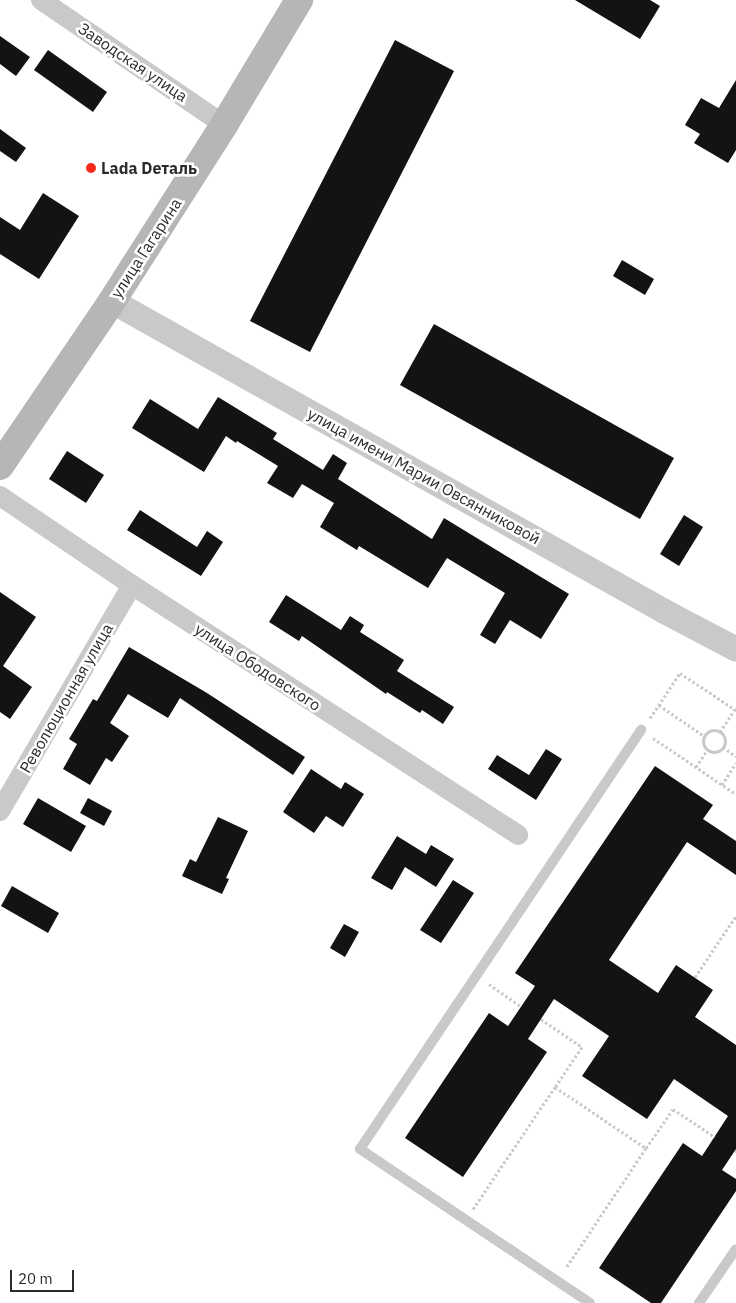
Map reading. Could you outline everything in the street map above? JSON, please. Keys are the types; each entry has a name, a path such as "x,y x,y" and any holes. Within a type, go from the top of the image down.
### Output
{"main road":[{"name":"улица Гагарина","path":"0,466 112,301 224,125 300,0"}],"street":[{"name":"Заводская улица","path":"42,0 224,125"},
{"name":"улица имени Марии Овсянниковой","path":"112,301 655,606 736,649"},
{"name":"улица Ободовского","path":"0,496 132,585 518,835"},
{"name":"Революционная улица","path":"0,811 132,585"}],"lane":[{"path":"590,1303 360,1149 641,730"},
{"path":"699,1303 733,1261 736,1249"}],"path":[{"path":"720,732 736,709 680,672 641,730 736,794"},
{"path":"659,705 704,736"},
{"path":"704,736 709,732 720,732"},
{"path":"707,750 718,751 723,747 724,742 720,732"},
{"path":"704,736 704,746 707,750"},
{"path":"723,747 736,756"},
{"path":"696,767 707,750"},
{"path":"722,784 736,763"},
{"path":"695,977 736,916"},
{"path":"477,976 521,1006"},
{"path":"466,1220 582,1047 541,1019"},
{"path":"555,1087 646,1148"},
{"path":"557,1281 673,1109 715,1137"}],"building":[{"path":"575,0 650,0 660,6 640,39"},
{"path":"0,36 30,57 16,76 0,64"},
{"path":"395,40 454,71 310,352 250,321"},
{"path":"48,50 107,92 93,112 34,70"},
{"path":"736,80 736,150 728,163 694,143 700,134 685,125 701,98 719,108"},
{"path":"0,129 26,148 16,162 0,151"},
{"path":"43,193 79,216 39,279 0,254 0,217 20,230"},
{"path":"622,260 654,279 645,295 613,276"},
{"path":"434,324 674,458 640,519 400,385"},
{"path":"218,397 277,433 273,439 323,470 333,454 347,463 338,479 432,539 444,518 569,594 541,639 510,620 495,644 480,635 505,593 447,558 428,588 359,546 357,550 320,527 334,503 302,484 293,498 267,483 278,466 237,441 236,443 226,436 204,472 132,428 150,399 198,429"},
{"path":"67,451 104,475 86,503 49,479"},
{"path":"140,510 197,547 207,531 223,542 201,576 127,530"},
{"path":"684,515 703,527 679,566 660,554"},
{"path":"0,592 36,617 3,666 32,687 10,719 0,712"},
{"path":"286,595 341,630 350,616 364,625 360,632 404,660 397,671 454,707 443,724 422,710 420,713 387,692 386,694 302,636 299,641 269,622"},
{"path":"129,647 207,693 305,757 293,775 180,698 168,718 128,694 110,723 129,736 112,762 106,758 90,785 63,769 77,744 69,739 93,699 97,701"},
{"path":"546,749 562,759 536,800 488,769 497,755 529,775"},
{"path":"655,766 713,805 703,819 736,841 736,875 687,842 609,960 658,993 676,965 713,990 695,1017 736,1045 736,1149 722,1170 736,1179 736,1191 661,1303 651,1303 599,1268 683,1143 702,1156 728,1116 674,1079 647,1119 582,1076 609,1036 554,999 528,1039 547,1052 463,1177 405,1138 489,1013 508,1026 535,986 515,973"},
{"path":"311,769 341,789 345,782 364,794 343,827 326,816 314,833 283,812"},
{"path":"38,798 86,826 71,852 23,824"},
{"path":"88,798 112,811 104,826 80,813"},
{"path":"218,817 248,831 226,878 229,879 222,894 182,876 190,859 196,862"},
{"path":"397,836 426,854 431,845 454,859 436,887 405,867 392,890 371,878"},
{"path":"453,880 474,893 441,943 420,930"},
{"path":"12,886 59,913 48,933 1,906"},
{"path":"344,924 359,932 345,957 330,948"}],"place":[{"name":"Lada Dеталь","path":"91,168"}]}
